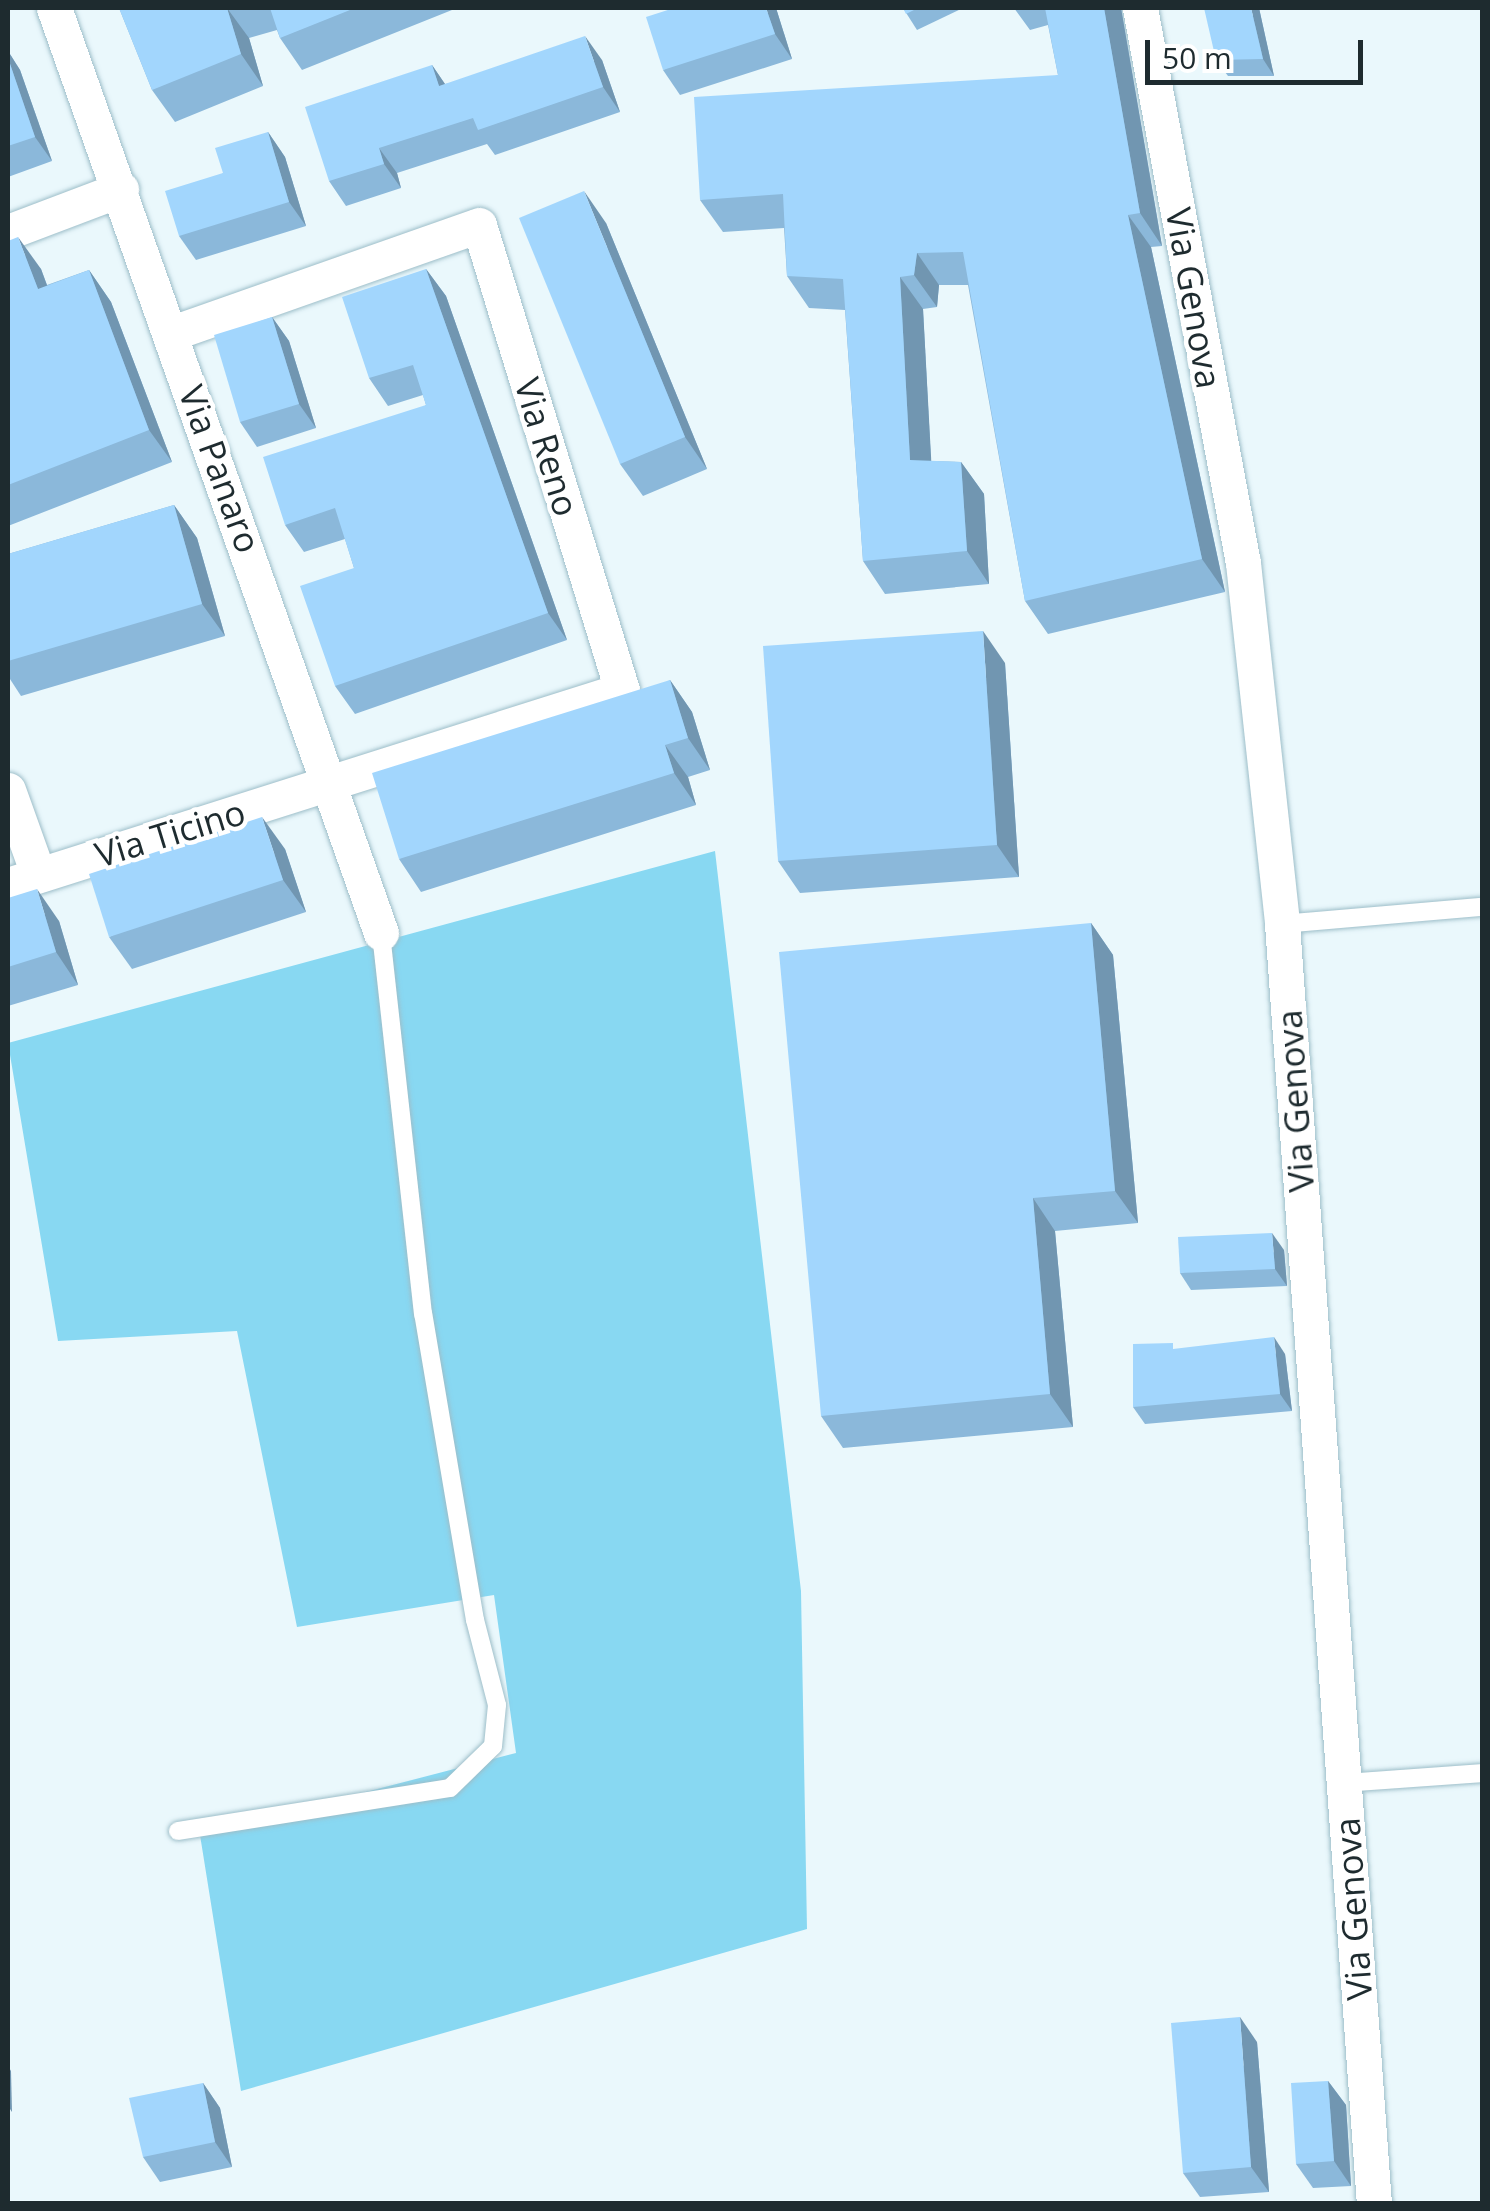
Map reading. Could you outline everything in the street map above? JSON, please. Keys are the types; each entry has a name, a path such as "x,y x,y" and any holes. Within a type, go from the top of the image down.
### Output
{"street":[{"name":"Via Panaro","path":"54,8 332,782 381,933"},
{"name":"Via Genova","path":"1140,8 1243,563 1282,924 1374,2204"},
{"path":"8,232 121,188"},
{"name":"Via Reno","path":"172,333 479,225 622,690 332,782"},
{"name":"Via Ticino","path":"23,880 332,782"},
{"path":"8,790 23,880"}],"lane":[{"path":"1282,924 1482,907"},
{"path":"178,1831 450,1788 493,1746 497,1704 475,1620 423,1314 381,933"},
{"path":"1344,1783 1482,1773"}],"shaded area":[{"path":"715,851 801,1591 807,1929 241,2091 200,1835 516,1753 494,1595 297,1627 237,1331 58,1341 8,1043"}],"building":[{"path":"119,8 227,8 241,54 152,90"},
{"path":"270,8 355,8 280,38"},
{"path":"674,8 766,8 775,34 663,70 646,17"},
{"path":"1045,8 1104,8 1140,213 1128,215 1202,559 1025,601 963,252 917,253 914,275 900,277 910,460 961,462 967,551 863,561 843,279 787,276 783,194 700,200 694,97 1058,75"},
{"path":"1204,8 1251,8 1263,59 1216,60"},
{"path":"585,36 603,87 478,130 473,118 379,148 384,164 329,181 305,107 432,65 439,86"},
{"path":"8,58 35,137 8,146"},
{"path":"268,132 289,202 179,236 165,191 223,173 215,148"},
{"path":"584,191 685,437 620,464 519,218"},
{"path":"18,237 38,289 89,270 149,430 8,485 8,241"},
{"path":"426,269 548,613 335,686 300,586 354,568 335,508 285,525 263,457 426,405 413,365 369,378 342,297"},
{"path":"272,317 299,404 240,422 214,335"},
{"path":"174,505 202,604 8,661 8,554"},
{"path":"983,631 997,845 778,861 763,646"},
{"path":"670,680 688,738 665,745 674,773 399,859 372,773"},
{"path":"262,817 283,880 109,937 89,874"},
{"path":"37,889 56,952 8,967 8,898"},
{"path":"1091,923 1115,1191 1033,1198 1050,1394 821,1416 779,952"},
{"path":"1272,1233 1275,1269 1180,1273 1178,1237"},
{"path":"1274,1337 1280,1394 1133,1407 1133,1344 1173,1343 1173,1349"},
{"path":"1240,2017 1251,2167 1183,2173 1171,2023"},
{"path":"1328,2081 1334,2161 1296,2164 1291,2083"},
{"path":"203,2083 215,2142 143,2157 129,2098"}]}
